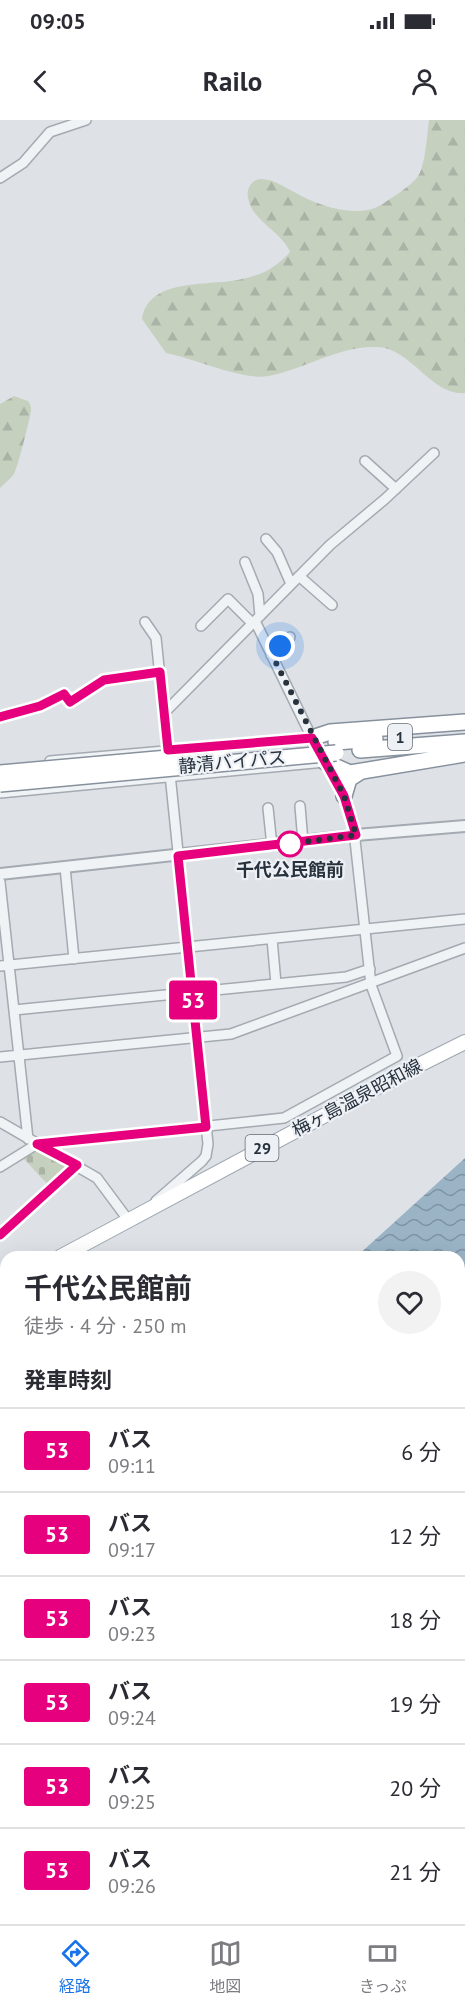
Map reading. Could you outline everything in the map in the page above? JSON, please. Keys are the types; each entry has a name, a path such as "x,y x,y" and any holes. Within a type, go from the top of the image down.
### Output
{"highway":[{"path":"312,738 330,732 465,722"},
{"name":"静清バイパス","path":"0,784 332,752 465,732"},
{"name":"静清バイパス","path":"0,773 465,742"},
{"path":"332,752 346,773 465,754"},
{"path":"344,796 348,778 360,772"}],"main road":[{"name":"梅ヶ島温泉昭和線","path":"72,1251 465,1042"}],"street":[{"path":"0,178 23,163 50,132 86,120"},
{"path":"164,713 330,545 434,453"},
{"path":"365,461 396,489"},
{"path":"266,539 277,552 291,584"},
{"path":"0,1167 37,1144 284,1118 397,1056 371,985 356,835 332,752 312,738 272,655 256,620 258,594 245,562"},
{"path":"299,576 332,605"},
{"path":"201,626 228,600 256,620"},
{"path":"143,1213 206,1156 206,1127 160,672 156,638 145,622"},
{"path":"272,655 290,637"},
{"path":"0,717 40,706 64,694 70,702 104,680 160,672"},
{"path":"0,766 312,738"},
{"path":"0,793 171,778 332,752"},
{"path":"300,806 303,842"},
{"path":"268,808 272,846"},
{"path":"0,874 356,835 465,826"},
{"path":"65,867 74,959"},
{"path":"0,882 5,966 14,1010 28,1139"},
{"path":"5,966 465,919"},
{"path":"272,939 276,984"},
{"path":"0,1057 231,1034 371,985 465,948"},
{"path":"14,1010 346,977 370,969"},
{"path":"0,1122 97,1178 129,1221"},
{"path":"0,1235 77,1165"}],"green space":[{"path":"429,120 465,120 465,393 453,392 442,387 401,355 378,347 364,347 336,353 282,373 258,377 166,353 142,319 147,305 156,296 183,286 229,281 256,275 269,270 290,252 281,238 261,220 251,206 248,194 253,182 258,179 271,180 312,201 330,207 349,211 371,209 399,193 417,177 424,158"},
{"path":"14,396 28,401 31,407 30,414 16,470 0,488 0,404"},
{"path":"35,1151 42,1151 69,1164 70,1168 50,1187 23,1158"}],"water":[{"path":"465,1158 465,1251 363,1251"}],"bus line":[{"name":"53","path":"0,717 40,706 64,694 70,702 89,687 104,680 160,672 168,750 312,738 344,796 356,835 178,856 206,1127 37,1144 77,1165 0,1235"}],"place":[{"name":"千代公民館前","path":"290,844"}],"route":[{"path":"280,646 272,655 312,738 344,796 356,835 288,844 290,844"}]}
